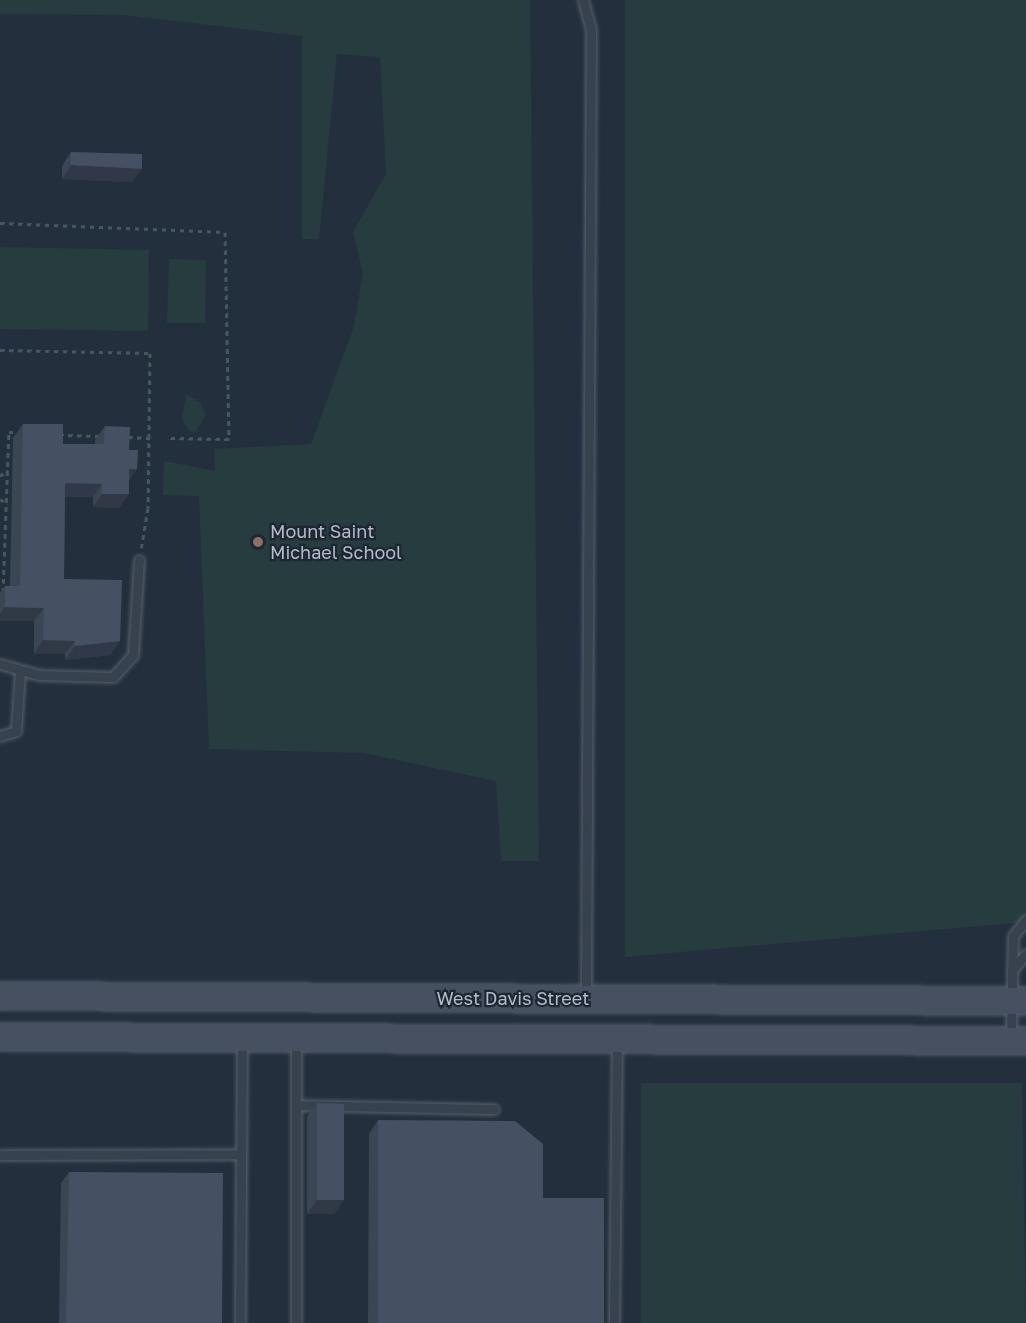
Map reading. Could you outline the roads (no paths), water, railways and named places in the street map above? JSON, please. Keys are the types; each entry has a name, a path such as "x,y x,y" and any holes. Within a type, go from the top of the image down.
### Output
{"main road":[{"name":"West Davis Street","path":"0,996 1018,1001"},
{"path":"0,1037 1019,1041"}],"lane":[{"path":"583,0 591,29 586,998"},
{"path":"0,664 20,669 113,678 126,668 133,655 139,560"},
{"path":"0,736 16,731 20,669"},
{"path":"1019,1041 1018,1001 1010,973 1013,936 1026,920"},
{"path":"1010,973 1026,954"},
{"path":"240,1323 242,1038"},
{"path":"296,1038 296,1323"},
{"path":"614,1323 617,1039"},
{"path":"297,1105 494,1109"},
{"path":"0,1155 241,1154"}],"place":[{"name":"Mount Saint Michael School","path":"258,542"}]}
